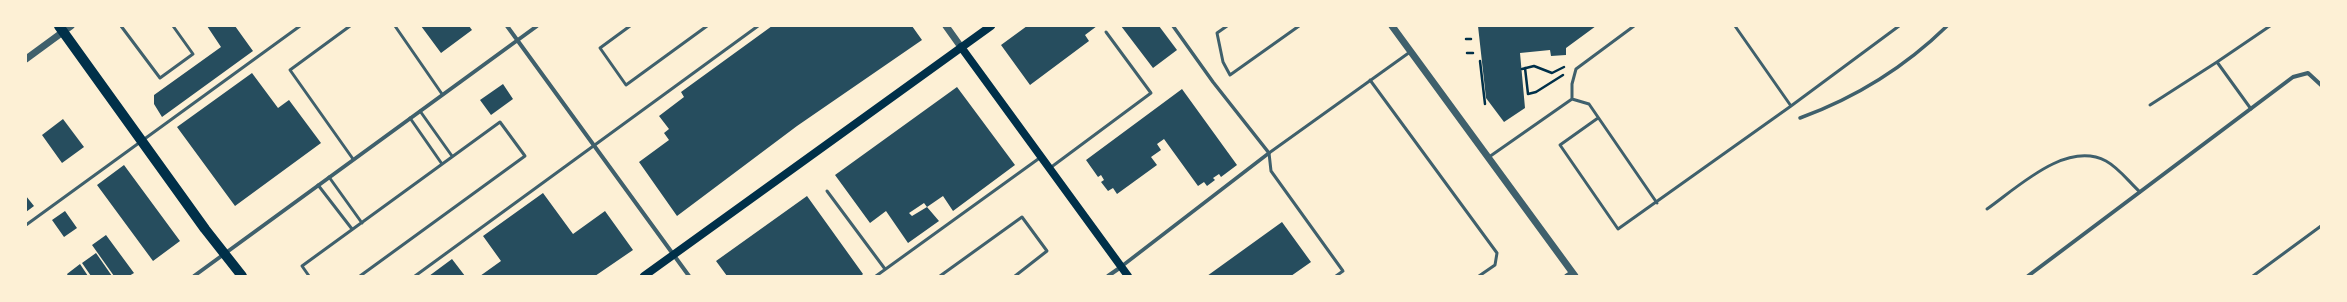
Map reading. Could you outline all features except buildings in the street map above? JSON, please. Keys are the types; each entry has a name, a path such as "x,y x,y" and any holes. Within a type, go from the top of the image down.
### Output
{"main road":[{"path":"644,276 991,26"},
{"path":"65,28 142,141 223,254 242,276"},
{"path":"961,47 1128,276"}],"street":[{"path":"507,26 689,276"},
{"path":"194,276 318,184 537,26"},
{"path":"946,26 961,47"},
{"path":"1108,276 1269,153 1213,82 1173,26"},
{"path":"1392,26 1571,275"},
{"path":"1800,118 1836,105 1869,85 1920,51 1946,26"},
{"path":"26,59 65,28"},
{"path":"2028,276 2293,77 2308,73 2321,85"}],"lane":[{"path":"121,26 160,78 193,54 173,26"},
{"path":"26,225 300,26"},
{"path":"350,26 290,70 353,159"},
{"path":"394,26 442,94"},
{"path":"630,26 600,48 626,85 707,26"},
{"path":"415,276 758,26"},
{"path":"1226,26 1218,33 1223,62 1230,75 1299,26"},
{"path":"1572,99 1572,84 1576,69 1634,26"},
{"path":"1735,26 1792,106"},
{"path":"1598,118 1560,145 1618,229 1657,203 1792,106 1899,26"},
{"path":"2150,105 2270,26"},
{"path":"1050,168 1151,93 1106,32"},
{"path":"1336,276 1343,271 1271,171 1269,153 1410,52"},
{"path":"2217,62 2251,109"},
{"path":"1370,80 1497,252 1495,265 1479,276"},
{"path":"1572,99 1589,104 1657,203"},
{"path":"1488,158 1572,99"},
{"path":"420,111 452,156"},
{"path":"410,118 442,164"},
{"path":"309,276 302,266 500,122 525,156 360,276"},
{"path":"876,276 1041,157"},
{"path":"1987,209 2048,165 2079,157 2097,158 2106,162 2140,192"},
{"path":"329,177 362,223"},
{"path":"318,184 352,229"},
{"path":"828,192 885,269"},
{"path":"940,276 1022,216 1048,251 1015,276"},
{"path":"2253,276 2321,226"}],"path":[{"path":"1466,39 1471,39"},
{"path":"1467,53 1472,53"},
{"path":"1480,61 1484,104"},
{"path":"1563,75 1536,92 1528,94 1524,69 1534,66 1552,73 1564,67"}]}
